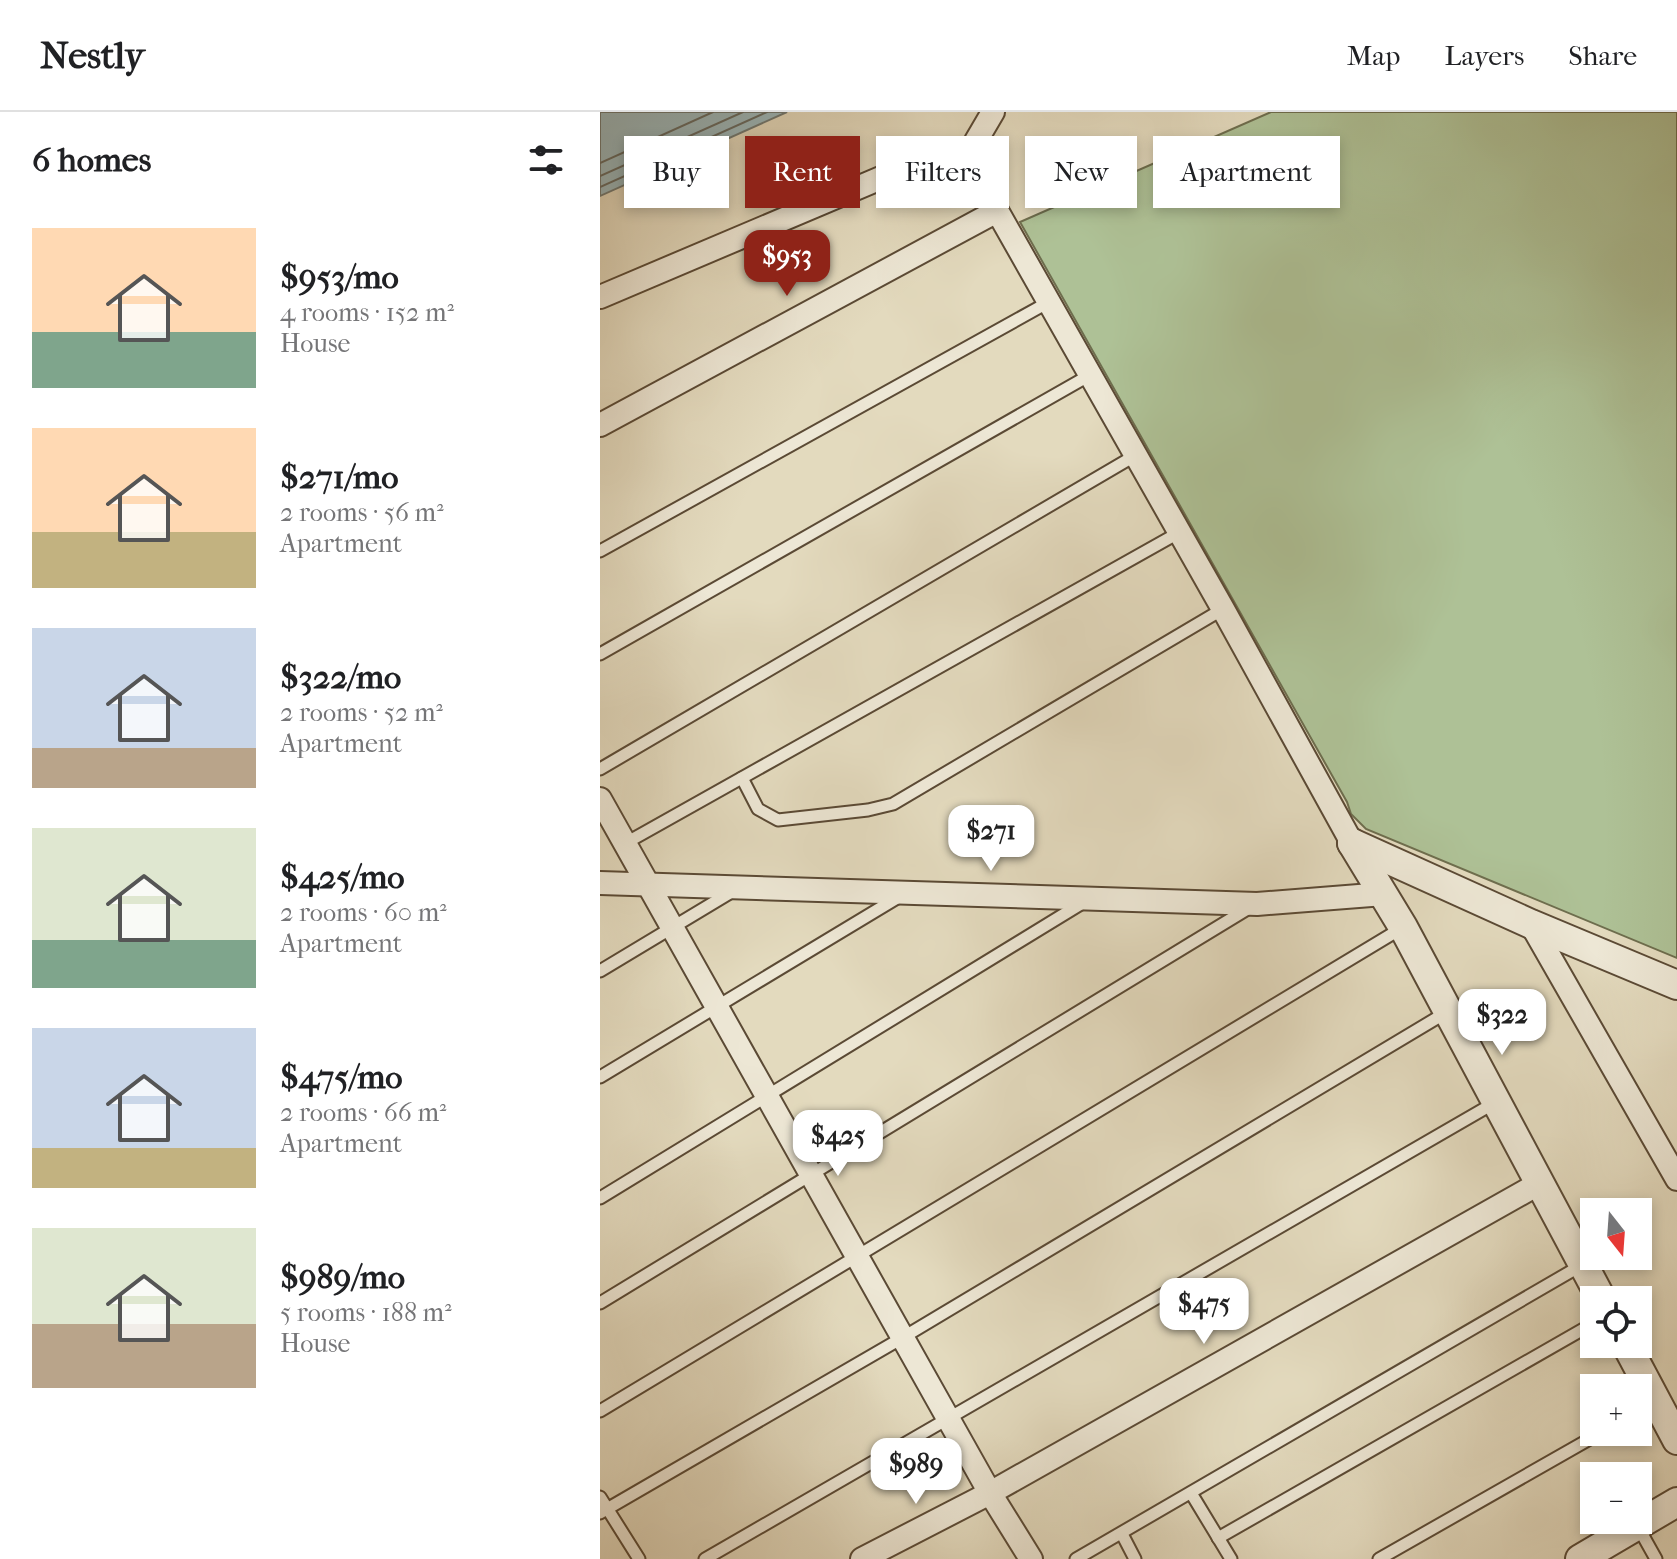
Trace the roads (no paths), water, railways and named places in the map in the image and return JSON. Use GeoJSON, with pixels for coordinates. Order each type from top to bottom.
{"type":"FeatureCollection","features":[{"type":"Feature","properties":{"kind":"street"},"geometry":{"type":"LineString","coordinates":[[979,136],[993,112]]}},
{"type":"Feature","properties":{"kind":"street"},"geometry":{"type":"LineString","coordinates":[[600,297],[876,180]]}},
{"type":"Feature","properties":{"kind":"street"},"geometry":{"type":"LineString","coordinates":[[995,208],[1352,843],[1403,927],[1580,1258]]}},
{"type":"Feature","properties":{"kind":"street"},"geometry":{"type":"LineString","coordinates":[[600,425],[997,211]]}},
{"type":"Feature","properties":{"kind":"street"},"geometry":{"type":"LineString","coordinates":[[600,799],[948,1421],[1031,1559]]}},
{"type":"Feature","properties":{"kind":"street"},"geometry":{"type":"LineString","coordinates":[[1352,843],[1531,924],[1677,985]]}},
{"type":"Feature","properties":{"kind":"street"},"geometry":{"type":"LineString","coordinates":[[600,883],[1257,904],[1384,894]]}},
{"type":"Feature","properties":{"kind":"street"},"geometry":{"type":"LineString","coordinates":[[1531,924],[1666,1145],[1677,1179]]}},
{"type":"Feature","properties":{"kind":"street"},"geometry":{"type":"LineString","coordinates":[[862,1559],[990,1493],[1540,1183]]}},
{"type":"Feature","properties":{"kind":"street"},"geometry":{"type":"LineString","coordinates":[[1632,1358],[1652,1404],[1677,1440]]}},
{"type":"Feature","properties":{"kind":"street"},"geometry":{"type":"LineString","coordinates":[[1652,1516],[1677,1502]]}},
{"type":"Feature","properties":{"kind":"street"},"geometry":{"type":"LineString","coordinates":[[1580,1559],[1622,1534]]}},
{"type":"Feature","properties":{"kind":"lane"},"geometry":{"type":"LineString","coordinates":[[600,551],[1047,303]]}},
{"type":"Feature","properties":{"kind":"lane"},"geometry":{"type":"LineString","coordinates":[[600,654],[1090,375]]}},
{"type":"Feature","properties":{"kind":"lane"},"geometry":{"type":"LineString","coordinates":[[600,769],[1136,455]]}},
{"type":"Feature","properties":{"kind":"lane"},"geometry":{"type":"LineString","coordinates":[[624,844],[1180,532]]}},
{"type":"Feature","properties":{"kind":"lane"},"geometry":{"type":"LineString","coordinates":[[742,778],[758,809],[778,820],[868,810],[893,804],[1223,609]]}},
{"type":"Feature","properties":{"kind":"lane"},"geometry":{"type":"LineString","coordinates":[[600,971],[737,888]]}},
{"type":"Feature","properties":{"kind":"lane"},"geometry":{"type":"LineString","coordinates":[[600,1077],[906,893]]}},
{"type":"Feature","properties":{"kind":"lane"},"geometry":{"type":"LineString","coordinates":[[600,1198],[1089,899]]}},
{"type":"Feature","properties":{"kind":"lane"},"geometry":{"type":"LineString","coordinates":[[600,1303],[1257,904]]}},
{"type":"Feature","properties":{"kind":"lane"},"geometry":{"type":"LineString","coordinates":[[600,1411],[1403,927]]}},
{"type":"Feature","properties":{"kind":"lane"},"geometry":{"type":"LineString","coordinates":[[604,1510],[902,1338],[1448,1012]]}},
{"type":"Feature","properties":{"kind":"lane"},"geometry":{"type":"LineString","coordinates":[[705,1559],[1496,1102]]}},
{"type":"Feature","properties":{"kind":"lane"},"geometry":{"type":"LineString","coordinates":[[1076,1559],[1580,1266]]}},
{"type":"Feature","properties":{"kind":"lane"},"geometry":{"type":"LineString","coordinates":[[1218,1538],[1580,1331]]}},
{"type":"Feature","properties":{"kind":"lane"},"geometry":{"type":"LineString","coordinates":[[1379,1559],[1580,1445]]}},
{"type":"Feature","properties":{"kind":"lane"},"geometry":{"type":"LineString","coordinates":[[1191,1493],[1231,1559]]}},
{"type":"Feature","properties":{"kind":"lane"},"geometry":{"type":"LineString","coordinates":[[600,1497],[604,1510],[639,1559]]}},
{"type":"Feature","properties":{"kind":"lane"},"geometry":{"type":"LineString","coordinates":[[1122,1534],[1135,1559]]}},
{"type":"Feature","properties":{"kind":"lane"},"geometry":{"type":"LineString","coordinates":[[1642,1534],[1656,1559]]}},
{"type":"Feature","properties":{"kind":"water"},"geometry":{"type":"Polygon","coordinates":[[[600,112],[787,112],[729,138],[624,136],[624,185],[600,196],[600,112]]]}}]}
